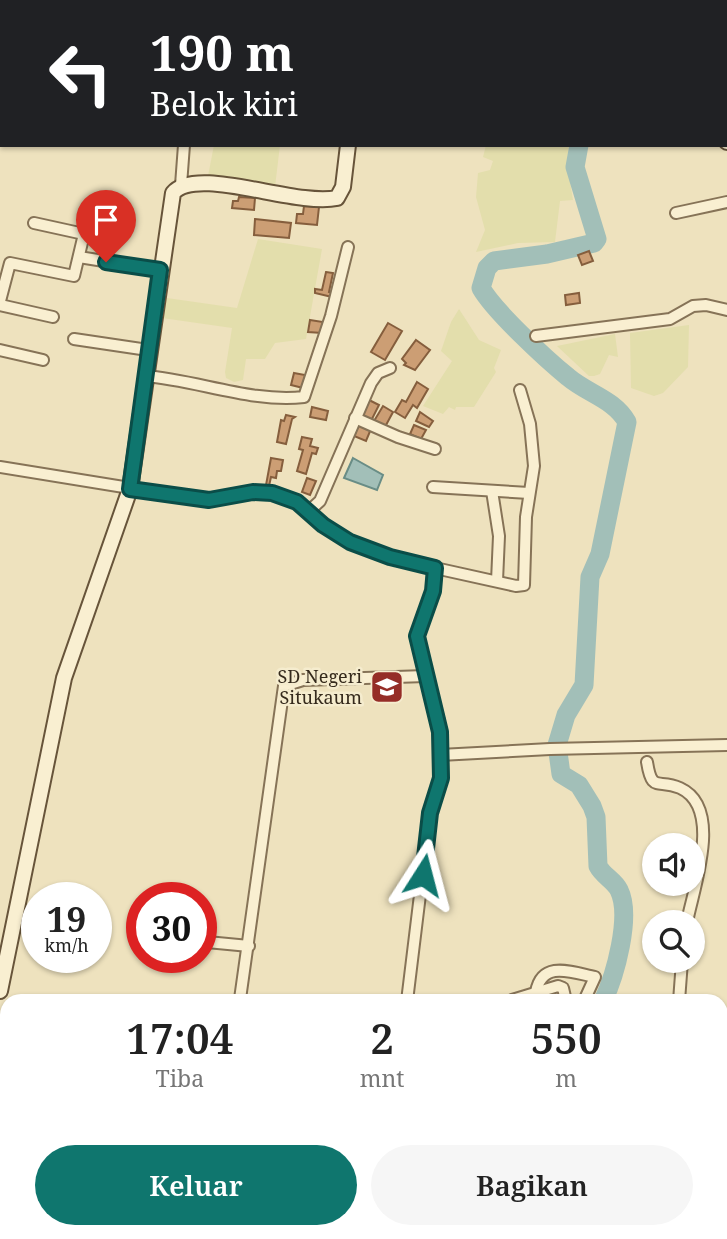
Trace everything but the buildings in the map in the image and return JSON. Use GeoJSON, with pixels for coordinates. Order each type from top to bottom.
{"type":"FeatureCollection","features":[{"type":"Feature","properties":{"kind":"street"},"geometry":{"type":"LineString","coordinates":[[0,991],[64,678],[130,489],[170,199],[181,185],[184,147]]}},
{"type":"Feature","properties":{"kind":"street"},"geometry":{"type":"LineString","coordinates":[[181,185],[191,182],[227,185],[296,199],[337,198],[343,187],[348,147]]}},
{"type":"Feature","properties":{"kind":"street"},"geometry":{"type":"LineString","coordinates":[[676,213],[727,202]]}},
{"type":"Feature","properties":{"kind":"street"},"geometry":{"type":"LineString","coordinates":[[34,223],[84,234],[74,276],[10,263],[0,303],[53,317]]}},
{"type":"Feature","properties":{"kind":"street"},"geometry":{"type":"LineString","coordinates":[[145,376],[237,392],[304,397],[331,316],[348,247]]}},
{"type":"Feature","properties":{"kind":"street"},"geometry":{"type":"LineString","coordinates":[[79,257],[160,270]]}},
{"type":"Feature","properties":{"kind":"street"},"geometry":{"type":"LineString","coordinates":[[537,336],[670,319],[698,306],[727,310]]}},
{"type":"Feature","properties":{"kind":"street"},"geometry":{"type":"LineString","coordinates":[[74,339],[148,350]]}},
{"type":"Feature","properties":{"kind":"street"},"geometry":{"type":"LineString","coordinates":[[0,350],[43,360]]}},
{"type":"Feature","properties":{"kind":"street"},"geometry":{"type":"LineString","coordinates":[[309,511],[320,501],[371,383],[378,373],[390,368]]}},
{"type":"Feature","properties":{"kind":"street"},"geometry":{"type":"LineString","coordinates":[[0,467],[209,500],[262,492],[286,497],[350,542],[390,557],[524,585],[533,458],[530,424],[520,390]]}},
{"type":"Feature","properties":{"kind":"street"},"geometry":{"type":"LineString","coordinates":[[355,418],[398,437],[435,449]]}},
{"type":"Feature","properties":{"kind":"street"},"geometry":{"type":"LineString","coordinates":[[433,487],[529,493]]}},
{"type":"Feature","properties":{"kind":"street"},"geometry":{"type":"LineString","coordinates":[[492,491],[499,536],[497,581]]}},
{"type":"Feature","properties":{"kind":"street"},"geometry":{"type":"LineString","coordinates":[[408,994],[430,813],[441,778],[439,721],[417,636],[433,591],[435,568]]}},
{"type":"Feature","properties":{"kind":"street"},"geometry":{"type":"LineString","coordinates":[[241,994],[284,686],[303,680],[426,676]]}},
{"type":"Feature","properties":{"kind":"street"},"geometry":{"type":"LineString","coordinates":[[440,755],[550,749],[727,745]]}},
{"type":"Feature","properties":{"kind":"street"},"geometry":{"type":"LineString","coordinates":[[647,762],[650,779],[657,785],[683,789],[692,799],[702,827],[704,852],[690,910]]}},
{"type":"Feature","properties":{"kind":"street"},"geometry":{"type":"LineString","coordinates":[[217,943],[249,946]]}},
{"type":"Feature","properties":{"kind":"street"},"geometry":{"type":"LineString","coordinates":[[556,969],[563,994]]}},
{"type":"Feature","properties":{"kind":"street"},"geometry":{"type":"LineString","coordinates":[[536,992],[538,983],[547,972],[556,969],[595,976],[587,994]]}},
{"type":"Feature","properties":{"kind":"street"},"geometry":{"type":"LineString","coordinates":[[680,994],[681,973]]}},
{"type":"Feature","properties":{"kind":"street"},"geometry":{"type":"LineString","coordinates":[[530,994],[560,986]]}},
{"type":"Feature","properties":{"kind":"shaded area"},"geometry":{"type":"Polygon","coordinates":[[[214,147],[280,147],[275,187],[208,176],[214,147]]]}},
{"type":"Feature","properties":{"kind":"shaded area"},"geometry":{"type":"Polygon","coordinates":[[[486,147],[569,147],[567,163],[573,200],[560,201],[555,242],[518,243],[476,252],[485,230],[476,197],[478,173],[490,170],[493,161],[483,157],[486,147]]]}},
{"type":"Feature","properties":{"kind":"shaded area"},"geometry":{"type":"Polygon","coordinates":[[[258,239],[322,249],[306,339],[275,343],[265,359],[246,359],[243,380],[234,382],[226,378],[225,372],[232,328],[162,318],[167,298],[237,308],[258,239]]]}},
{"type":"Feature","properties":{"kind":"shaded area"},"geometry":{"type":"Polygon","coordinates":[[[459,309],[479,340],[501,350],[494,368],[496,372],[474,407],[456,407],[455,410],[449,407],[443,414],[423,406],[452,361],[441,351],[451,322],[459,309]]]}},
{"type":"Feature","properties":{"kind":"shaded area"},"geometry":{"type":"Polygon","coordinates":[[[689,325],[688,367],[663,393],[654,396],[631,388],[630,333],[689,325]]]}},
{"type":"Feature","properties":{"kind":"shaded area"},"geometry":{"type":"Polygon","coordinates":[[[615,334],[618,357],[609,355],[600,374],[594,376],[589,376],[557,346],[615,334]]]}},
{"type":"Feature","properties":{"kind":"water"},"geometry":{"type":"Polygon","coordinates":[[[353,458],[383,475],[377,490],[344,478],[353,458]]]}},
{"type":"Feature","properties":{"kind":"waterway"},"geometry":{"type":"LineString","coordinates":[[579,147],[575,167],[597,239],[594,243],[547,254],[494,261],[487,268],[481,288],[509,322],[547,359],[576,383],[608,402],[627,422],[600,554],[590,577],[584,685],[566,715],[557,745],[561,774],[579,785],[596,817],[598,866],[617,887],[623,901],[623,930],[606,994]]}},
{"type":"Feature","properties":{"kind":"place","name":"SD Negeri Situkaum"},"geometry":{"type":"Point","coordinates":[387,687]}},
{"type":"Feature","properties":{"kind":"route"},"geometry":{"type":"LineString","coordinates":[[106,262],[160,270],[130,489],[209,500],[221,500],[253,492],[272,493],[304,506],[339,537],[362,548],[435,568],[433,591],[417,636],[426,676],[432,687],[440,732],[441,778],[430,813],[428,850],[423,875]]}}]}
